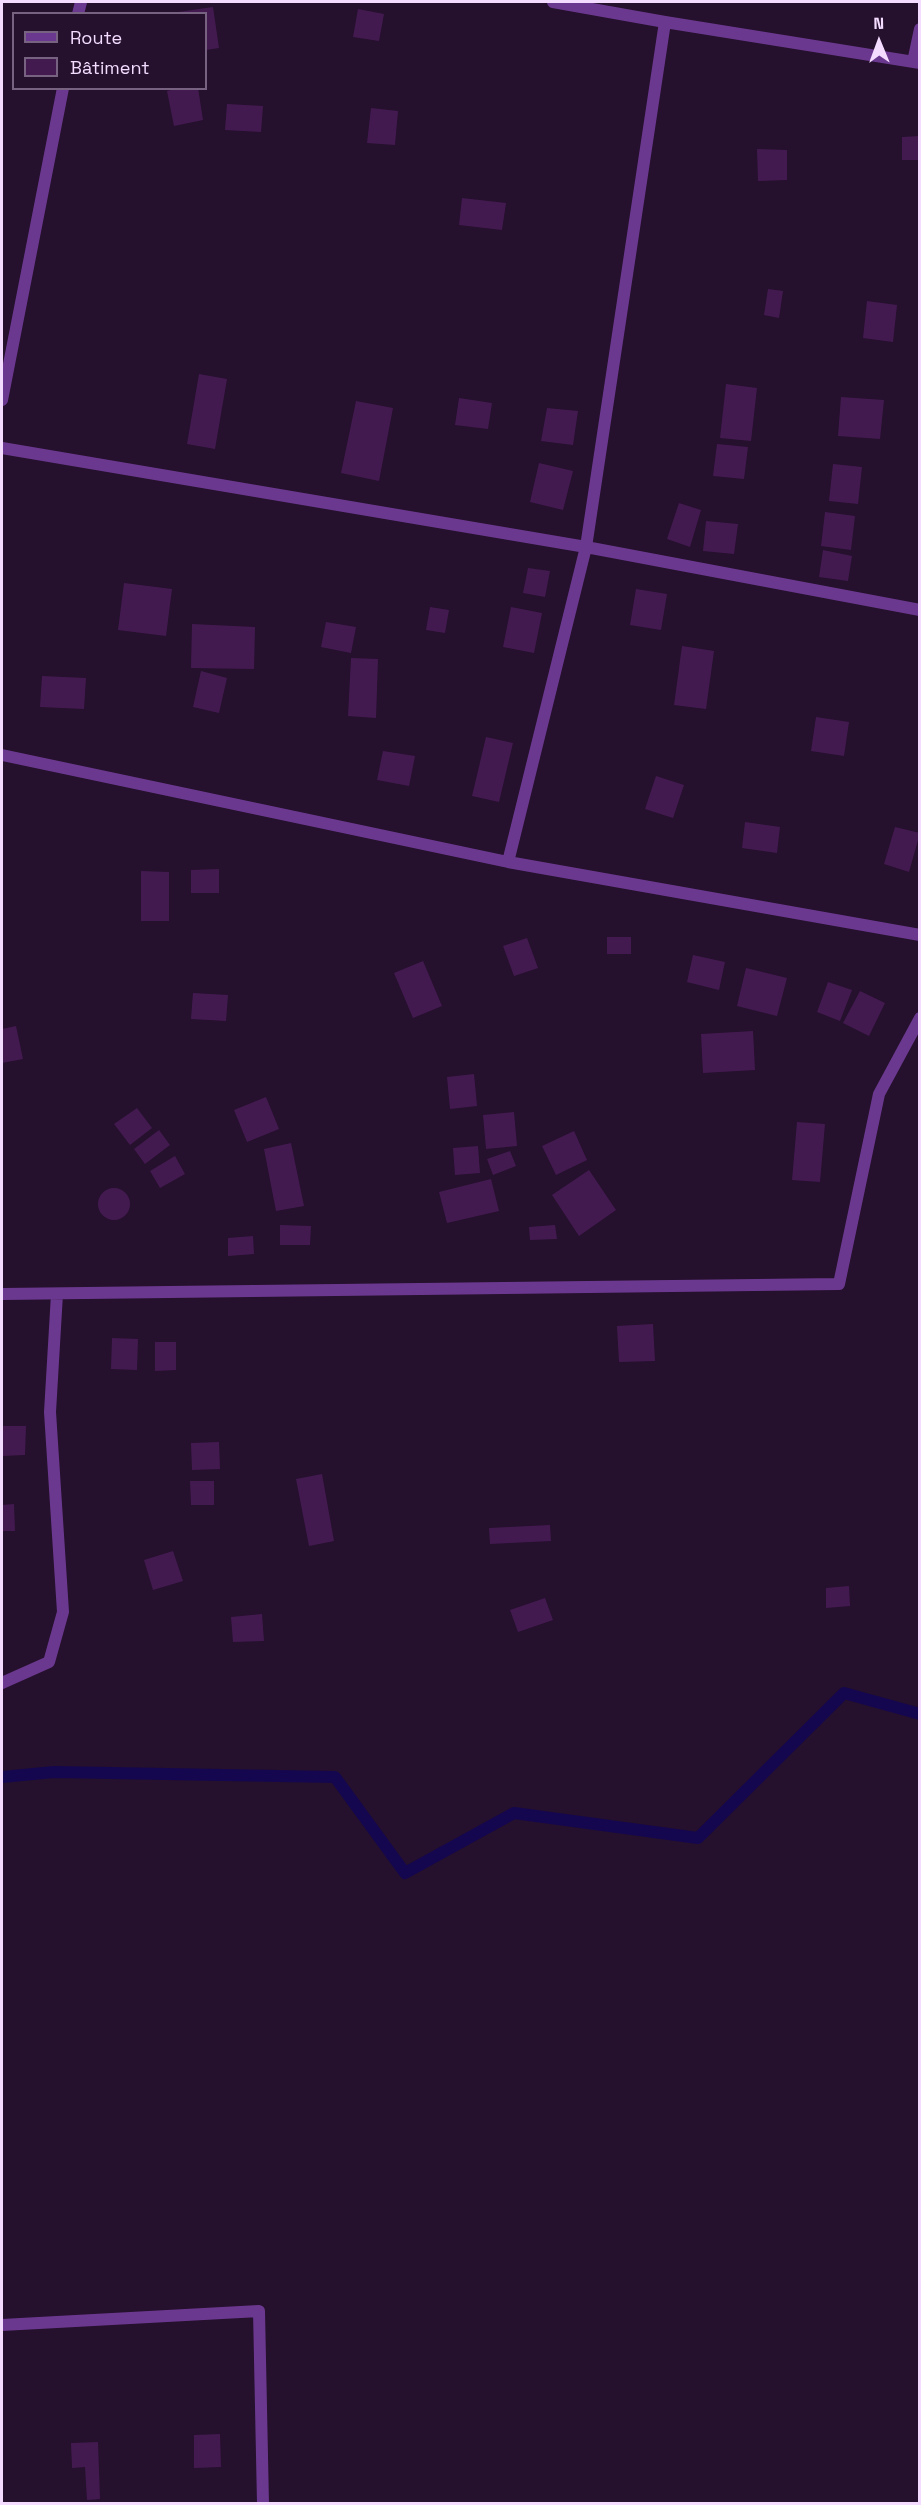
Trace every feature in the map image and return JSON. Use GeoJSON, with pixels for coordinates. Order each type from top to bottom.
{"type":"FeatureCollection","features":[{"type":"Feature","properties":{"kind":"street"},"geometry":{"type":"LineString","coordinates":[[553,2],[916,62],[920,29]]}},
{"type":"Feature","properties":{"kind":"street"},"geometry":{"type":"LineString","coordinates":[[508,862],[586,547],[665,22]]}},
{"type":"Feature","properties":{"kind":"street"},"geometry":{"type":"LineString","coordinates":[[2,400],[63,90]]}},
{"type":"Feature","properties":{"kind":"street"},"geometry":{"type":"LineString","coordinates":[[2,448],[586,547],[920,610]]}},
{"type":"Feature","properties":{"kind":"street"},"geometry":{"type":"LineString","coordinates":[[2,755],[508,862],[920,935]]}},
{"type":"Feature","properties":{"kind":"street"},"geometry":{"type":"LineString","coordinates":[[2,1294],[839,1284],[879,1094],[920,1018]]}},
{"type":"Feature","properties":{"kind":"street"},"geometry":{"type":"LineString","coordinates":[[2,1683],[49,1662],[63,1612],[50,1412],[57,1294]]}},
{"type":"Feature","properties":{"kind":"street"},"geometry":{"type":"LineString","coordinates":[[2,2325],[259,2311],[263,2504]]}},
{"type":"Feature","properties":{"kind":"building"},"geometry":{"type":"Polygon","coordinates":[[[213,7],[219,48],[207,50],[207,12],[178,12],[213,7]]]}},
{"type":"Feature","properties":{"kind":"building"},"geometry":{"type":"Polygon","coordinates":[[[358,9],[384,14],[379,41],[353,37],[358,9]]]}},
{"type":"Feature","properties":{"kind":"building"},"geometry":{"type":"Polygon","coordinates":[[[198,90],[203,120],[174,126],[167,91],[198,90]]]}},
{"type":"Feature","properties":{"kind":"building"},"geometry":{"type":"Polygon","coordinates":[[[227,104],[263,106],[261,132],[225,130],[227,104]]]}},
{"type":"Feature","properties":{"kind":"building"},"geometry":{"type":"Polygon","coordinates":[[[371,108],[398,111],[395,145],[367,143],[371,108]]]}},
{"type":"Feature","properties":{"kind":"building"},"geometry":{"type":"Polygon","coordinates":[[[920,136],[920,160],[902,160],[902,137],[920,136]]]}},
{"type":"Feature","properties":{"kind":"building"},"geometry":{"type":"Polygon","coordinates":[[[757,149],[787,150],[787,180],[758,181],[757,149]]]}},
{"type":"Feature","properties":{"kind":"building"},"geometry":{"type":"Polygon","coordinates":[[[462,198],[506,203],[502,230],[459,225],[462,198]]]}},
{"type":"Feature","properties":{"kind":"building"},"geometry":{"type":"Polygon","coordinates":[[[768,289],[783,291],[779,318],[764,315],[768,289]]]}},
{"type":"Feature","properties":{"kind":"building"},"geometry":{"type":"Polygon","coordinates":[[[867,301],[897,305],[893,342],[863,338],[867,301]]]}},
{"type":"Feature","properties":{"kind":"building"},"geometry":{"type":"Polygon","coordinates":[[[199,374],[227,379],[215,449],[187,444],[199,374]]]}},
{"type":"Feature","properties":{"kind":"building"},"geometry":{"type":"Polygon","coordinates":[[[726,384],[757,388],[751,441],[720,438],[726,384]]]}},
{"type":"Feature","properties":{"kind":"building"},"geometry":{"type":"Polygon","coordinates":[[[841,397],[884,400],[880,439],[838,436],[841,397]]]}},
{"type":"Feature","properties":{"kind":"building"},"geometry":{"type":"Polygon","coordinates":[[[459,398],[492,403],[488,429],[455,425],[459,398]]]}},
{"type":"Feature","properties":{"kind":"building"},"geometry":{"type":"Polygon","coordinates":[[[356,401],[393,408],[379,481],[341,473],[356,401]]]}},
{"type":"Feature","properties":{"kind":"building"},"geometry":{"type":"Polygon","coordinates":[[[547,408],[578,411],[573,445],[541,441],[547,408]]]}},
{"type":"Feature","properties":{"kind":"building"},"geometry":{"type":"Polygon","coordinates":[[[717,444],[748,447],[744,479],[713,476],[717,444]]]}},
{"type":"Feature","properties":{"kind":"building"},"geometry":{"type":"Polygon","coordinates":[[[539,463],[573,471],[563,510],[530,502],[539,463]]]}},
{"type":"Feature","properties":{"kind":"building"},"geometry":{"type":"Polygon","coordinates":[[[833,464],[862,467],[858,504],[829,501],[833,464]]]}},
{"type":"Feature","properties":{"kind":"building"},"geometry":{"type":"Polygon","coordinates":[[[679,503],[701,510],[690,547],[667,539],[679,503]]]}},
{"type":"Feature","properties":{"kind":"building"},"geometry":{"type":"Polygon","coordinates":[[[825,512],[855,516],[851,550],[821,546],[825,512]]]}},
{"type":"Feature","properties":{"kind":"building"},"geometry":{"type":"Polygon","coordinates":[[[706,521],[738,524],[734,554],[703,551],[706,521]]]}},
{"type":"Feature","properties":{"kind":"building"},"geometry":{"type":"Polygon","coordinates":[[[823,550],[852,556],[848,581],[819,577],[823,550]]]}},
{"type":"Feature","properties":{"kind":"building"},"geometry":{"type":"Polygon","coordinates":[[[528,568],[550,571],[545,597],[523,593],[528,568]]]}},
{"type":"Feature","properties":{"kind":"building"},"geometry":{"type":"Polygon","coordinates":[[[124,583],[172,589],[166,636],[118,630],[124,583]]]}},
{"type":"Feature","properties":{"kind":"building"},"geometry":{"type":"Polygon","coordinates":[[[636,589],[667,594],[661,630],[630,625],[636,589]]]}},
{"type":"Feature","properties":{"kind":"building"},"geometry":{"type":"Polygon","coordinates":[[[430,607],[449,610],[445,633],[426,630],[430,607]]]}},
{"type":"Feature","properties":{"kind":"building"},"geometry":{"type":"Polygon","coordinates":[[[511,607],[542,613],[534,653],[503,647],[511,607]]]}},
{"type":"Feature","properties":{"kind":"building"},"geometry":{"type":"Polygon","coordinates":[[[326,622],[356,627],[351,653],[321,647],[326,622]]]}},
{"type":"Feature","properties":{"kind":"building"},"geometry":{"type":"Polygon","coordinates":[[[192,624],[255,627],[254,669],[191,668],[192,624]]]}},
{"type":"Feature","properties":{"kind":"building"},"geometry":{"type":"Polygon","coordinates":[[[682,646],[714,651],[706,709],[674,705],[682,646]]]}},
{"type":"Feature","properties":{"kind":"building"},"geometry":{"type":"Polygon","coordinates":[[[351,658],[378,659],[376,718],[348,716],[351,658]]]}},
{"type":"Feature","properties":{"kind":"building"},"geometry":{"type":"Polygon","coordinates":[[[201,671],[227,678],[219,713],[193,707],[201,671]]]}},
{"type":"Feature","properties":{"kind":"building"},"geometry":{"type":"Polygon","coordinates":[[[42,676],[86,678],[84,709],[40,707],[42,676]]]}},
{"type":"Feature","properties":{"kind":"building"},"geometry":{"type":"Polygon","coordinates":[[[816,717],[849,722],[844,756],[811,751],[816,717]]]}},
{"type":"Feature","properties":{"kind":"building"},"geometry":{"type":"Polygon","coordinates":[[[486,737],[513,743],[499,802],[472,796],[486,737]]]}},
{"type":"Feature","properties":{"kind":"building"},"geometry":{"type":"Polygon","coordinates":[[[383,751],[415,756],[409,786],[377,780],[383,751]]]}},
{"type":"Feature","properties":{"kind":"building"},"geometry":{"type":"Polygon","coordinates":[[[656,776],[684,785],[673,818],[645,809],[656,776]]]}},
{"type":"Feature","properties":{"kind":"building"},"geometry":{"type":"Polygon","coordinates":[[[745,822],[780,827],[777,853],[742,848],[745,822]]]}},
{"type":"Feature","properties":{"kind":"building"},"geometry":{"type":"Polygon","coordinates":[[[895,827],[920,833],[909,872],[884,864],[895,827]]]}},
{"type":"Feature","properties":{"kind":"building"},"geometry":{"type":"Polygon","coordinates":[[[219,869],[219,893],[191,893],[191,870],[219,869]]]}},
{"type":"Feature","properties":{"kind":"building"},"geometry":{"type":"Polygon","coordinates":[[[141,871],[169,872],[169,921],[141,921],[141,871]]]}},
{"type":"Feature","properties":{"kind":"building"},"geometry":{"type":"Polygon","coordinates":[[[607,937],[631,937],[631,954],[607,954],[607,937]]]}},
{"type":"Feature","properties":{"kind":"building"},"geometry":{"type":"Polygon","coordinates":[[[527,938],[538,968],[514,976],[503,946],[527,938]]]}},
{"type":"Feature","properties":{"kind":"building"},"geometry":{"type":"Polygon","coordinates":[[[693,955],[725,962],[719,990],[687,982],[693,955]]]}},
{"type":"Feature","properties":{"kind":"building"},"geometry":{"type":"Polygon","coordinates":[[[423,961],[442,1006],[413,1018],[394,973],[423,961]]]}},
{"type":"Feature","properties":{"kind":"building"},"geometry":{"type":"Polygon","coordinates":[[[746,968],[787,978],[777,1016],[737,1006],[746,968]]]}},
{"type":"Feature","properties":{"kind":"building"},"geometry":{"type":"Polygon","coordinates":[[[828,982],[852,990],[840,1021],[817,1012],[828,982]]]}},
{"type":"Feature","properties":{"kind":"building"},"geometry":{"type":"Polygon","coordinates":[[[860,991],[885,1003],[869,1036],[843,1023],[860,991]]]}},
{"type":"Feature","properties":{"kind":"building"},"geometry":{"type":"Polygon","coordinates":[[[193,993],[228,995],[226,1021],[191,1019],[193,993]]]}},
{"type":"Feature","properties":{"kind":"building"},"geometry":{"type":"Polygon","coordinates":[[[16,1026],[23,1059],[2,1063],[2,1029],[16,1026]]]}},
{"type":"Feature","properties":{"kind":"building"},"geometry":{"type":"Polygon","coordinates":[[[753,1031],[755,1070],[703,1073],[701,1034],[753,1031]]]}},
{"type":"Feature","properties":{"kind":"building"},"geometry":{"type":"Polygon","coordinates":[[[474,1074],[477,1106],[450,1109],[447,1077],[474,1074]]]}},
{"type":"Feature","properties":{"kind":"building"},"geometry":{"type":"Polygon","coordinates":[[[266,1097],[279,1129],[247,1142],[234,1110],[266,1097]]]}},
{"type":"Feature","properties":{"kind":"building"},"geometry":{"type":"Polygon","coordinates":[[[137,1108],[152,1128],[130,1145],[114,1124],[137,1108]]]}},
{"type":"Feature","properties":{"kind":"building"},"geometry":{"type":"Polygon","coordinates":[[[514,1112],[517,1146],[486,1149],[483,1115],[514,1112]]]}},
{"type":"Feature","properties":{"kind":"building"},"geometry":{"type":"Polygon","coordinates":[[[797,1122],[825,1124],[820,1182],[792,1180],[797,1122]]]}},
{"type":"Feature","properties":{"kind":"building"},"geometry":{"type":"Polygon","coordinates":[[[159,1130],[170,1145],[145,1164],[134,1149],[159,1130]]]}},
{"type":"Feature","properties":{"kind":"building"},"geometry":{"type":"Polygon","coordinates":[[[574,1131],[587,1160],[556,1175],[542,1146],[574,1131]]]}},
{"type":"Feature","properties":{"kind":"building"},"geometry":{"type":"Polygon","coordinates":[[[291,1143],[304,1206],[276,1211],[264,1149],[291,1143]]]}},
{"type":"Feature","properties":{"kind":"building"},"geometry":{"type":"Polygon","coordinates":[[[478,1146],[480,1173],[455,1175],[453,1148],[478,1146]]]}},
{"type":"Feature","properties":{"kind":"building"},"geometry":{"type":"Polygon","coordinates":[[[510,1151],[516,1166],[493,1175],[487,1159],[510,1151]]]}},
{"type":"Feature","properties":{"kind":"building"},"geometry":{"type":"Polygon","coordinates":[[[175,1156],[185,1174],[160,1188],[150,1171],[175,1156]]]}},
{"type":"Feature","properties":{"kind":"building"},"geometry":{"type":"Polygon","coordinates":[[[589,1170],[616,1210],[579,1236],[552,1195],[589,1170]]]}},
{"type":"Feature","properties":{"kind":"building"},"geometry":{"type":"Polygon","coordinates":[[[491,1179],[499,1211],[447,1223],[439,1192],[491,1179]]]}},
{"type":"Feature","properties":{"kind":"building"},"geometry":{"type":"Polygon","coordinates":[[[114,1188],[126,1192],[130,1204],[126,1216],[114,1220],[102,1216],[98,1204],[102,1192],[114,1188]]]}},
{"type":"Feature","properties":{"kind":"building"},"geometry":{"type":"Polygon","coordinates":[[[280,1225],[311,1226],[310,1245],[280,1245],[280,1225]]]}},
{"type":"Feature","properties":{"kind":"building"},"geometry":{"type":"Polygon","coordinates":[[[555,1225],[557,1239],[530,1240],[529,1227],[555,1225]]]}},
{"type":"Feature","properties":{"kind":"building"},"geometry":{"type":"Polygon","coordinates":[[[253,1236],[254,1254],[228,1256],[228,1238],[253,1236]]]}},
{"type":"Feature","properties":{"kind":"building"},"geometry":{"type":"Polygon","coordinates":[[[653,1324],[655,1361],[619,1362],[617,1326],[653,1324]]]}},
{"type":"Feature","properties":{"kind":"building"},"geometry":{"type":"Polygon","coordinates":[[[112,1338],[138,1339],[137,1370],[111,1369],[112,1338]]]}},
{"type":"Feature","properties":{"kind":"building"},"geometry":{"type":"Polygon","coordinates":[[[155,1342],[176,1342],[176,1370],[155,1371],[155,1342]]]}},
{"type":"Feature","properties":{"kind":"building"},"geometry":{"type":"Polygon","coordinates":[[[2,1426],[26,1426],[25,1455],[2,1456],[2,1426]]]}},
{"type":"Feature","properties":{"kind":"building"},"geometry":{"type":"Polygon","coordinates":[[[219,1442],[220,1469],[192,1470],[191,1443],[219,1442]]]}},
{"type":"Feature","properties":{"kind":"building"},"geometry":{"type":"Polygon","coordinates":[[[322,1474],[334,1541],[309,1546],[296,1479],[322,1474]]]}},
{"type":"Feature","properties":{"kind":"building"},"geometry":{"type":"Polygon","coordinates":[[[190,1481],[214,1481],[214,1505],[191,1505],[190,1481]]]}},
{"type":"Feature","properties":{"kind":"building"},"geometry":{"type":"Polygon","coordinates":[[[14,1504],[15,1531],[2,1531],[2,1505],[14,1504]]]}},
{"type":"Feature","properties":{"kind":"building"},"geometry":{"type":"Polygon","coordinates":[[[550,1525],[551,1541],[490,1544],[489,1528],[550,1525]]]}},
{"type":"Feature","properties":{"kind":"building"},"geometry":{"type":"Polygon","coordinates":[[[173,1551],[183,1581],[153,1590],[144,1560],[173,1551]]]}},
{"type":"Feature","properties":{"kind":"building"},"geometry":{"type":"Polygon","coordinates":[[[849,1586],[850,1606],[826,1608],[826,1588],[849,1586]]]}},
{"type":"Feature","properties":{"kind":"building"},"geometry":{"type":"Polygon","coordinates":[[[545,1598],[553,1620],[518,1632],[510,1610],[545,1598]]]}},
{"type":"Feature","properties":{"kind":"building"},"geometry":{"type":"Polygon","coordinates":[[[262,1614],[264,1641],[233,1642],[231,1617],[262,1614]]]}},
{"type":"Feature","properties":{"kind":"building"},"geometry":{"type":"Polygon","coordinates":[[[220,2434],[221,2467],[194,2468],[194,2435],[220,2434]]]}},
{"type":"Feature","properties":{"kind":"building"},"geometry":{"type":"Polygon","coordinates":[[[98,2442],[100,2499],[87,2500],[85,2467],[72,2468],[71,2443],[98,2442]]]}},
{"type":"Feature","properties":{"kind":"waterway"},"geometry":{"type":"LineString","coordinates":[[2,1777],[54,1772],[335,1777],[405,1873],[514,1813],[698,1838],[844,1693],[920,1714]]}}]}
